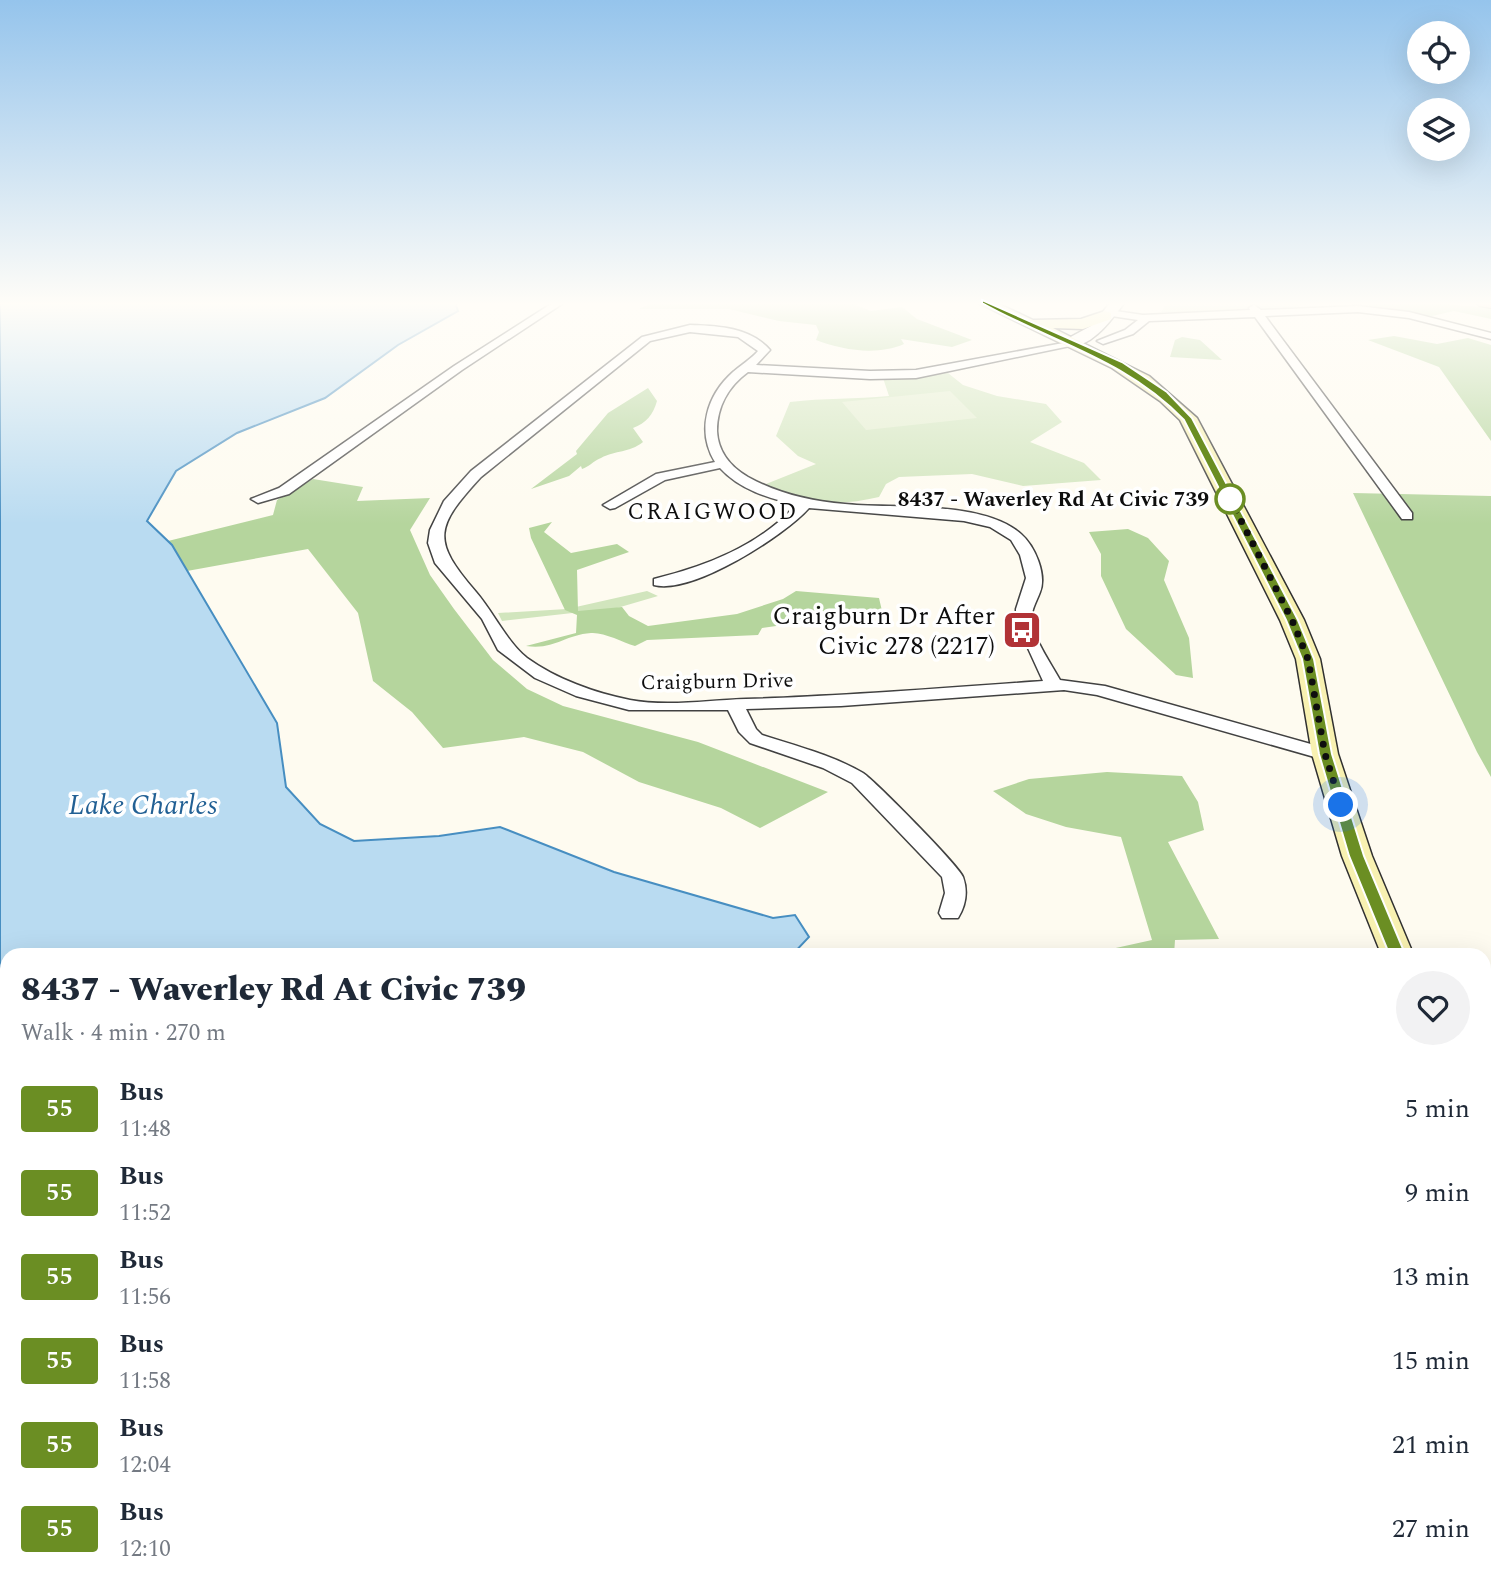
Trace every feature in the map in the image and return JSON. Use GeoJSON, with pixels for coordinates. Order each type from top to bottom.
{"type":"FeatureCollection","features":[{"type":"Feature","properties":{"kind":"main road"},"geometry":{"type":"LineString","coordinates":[[1138,376],[1177,406],[1192,425],[1292,620],[1308,659],[1325,754],[1357,856],[1395,948]]}},
{"type":"Feature","properties":{"kind":"street"},"geometry":{"type":"LineString","coordinates":[[258,499],[284,491],[447,376]]}},
{"type":"Feature","properties":{"kind":"street","name":"Craigburn Drive"},"geometry":{"type":"LineString","coordinates":[[600,376],[469,481],[448,508],[437,530],[435,543],[443,563],[489,617],[504,646],[541,674],[582,692],[629,705],[841,701],[1053,684],[1099,690],[1325,754]]}},
{"type":"Feature","properties":{"kind":"street","name":"Craigburn Drive"},"geometry":{"type":"LineString","coordinates":[[722,464],[714,452],[710,430],[713,412],[719,394],[737,376]]}},
{"type":"Feature","properties":{"kind":"street"},"geometry":{"type":"LineString","coordinates":[[1305,376],[1406,516]]}},
{"type":"Feature","properties":{"kind":"street"},"geometry":{"type":"LineString","coordinates":[[610,505],[661,477],[722,464],[739,479],[765,493],[805,504],[967,518],[997,526],[1013,534],[1021,544],[1033,575],[1033,587],[1024,611],[1025,624],[1053,684]]}},
{"type":"Feature","properties":{"kind":"street"},"geometry":{"type":"LineString","coordinates":[[659,582],[674,580],[752,547],[783,527],[805,504]]}},
{"type":"Feature","properties":{"kind":"street"},"geometry":{"type":"LineString","coordinates":[[734,704],[748,732],[756,739],[830,764],[867,785],[952,875],[956,893],[950,913]]}},
{"type":"Feature","properties":{"kind":"green space"},"geometry":{"type":"Polygon","coordinates":[[[952,376],[963,385],[997,396],[1046,404],[1062,422],[1030,442],[1084,463],[1101,480],[1023,486],[972,474],[899,477],[886,484],[879,497],[836,503],[792,497],[766,484],[816,464],[798,456],[776,436],[790,402],[889,396],[883,378],[952,376]]]}},
{"type":"Feature","properties":{"kind":"green space"},"geometry":{"type":"Polygon","coordinates":[[[1445,376],[1491,376],[1491,441],[1445,376]]]}},
{"type":"Feature","properties":{"kind":"green space"},"geometry":{"type":"Polygon","coordinates":[[[648,388],[657,401],[648,418],[633,428],[643,442],[633,448],[607,455],[582,469],[581,466],[569,476],[531,489],[577,454],[576,451],[608,413],[648,388]]]}},
{"type":"Feature","properties":{"kind":"green space"},"geometry":{"type":"Polygon","coordinates":[[[950,391],[977,418],[866,430],[842,402],[950,391]]]}},
{"type":"Feature","properties":{"kind":"green space"},"geometry":{"type":"Polygon","coordinates":[[[313,479],[363,487],[357,501],[430,498],[410,530],[430,575],[493,660],[527,689],[563,706],[698,742],[828,792],[760,828],[721,808],[639,782],[583,752],[524,737],[443,748],[412,712],[373,681],[358,613],[308,549],[187,571],[168,541],[273,515],[277,500],[313,479]]]}},
{"type":"Feature","properties":{"kind":"green space"},"geometry":{"type":"Polygon","coordinates":[[[1353,493],[1491,496],[1491,777],[1477,752],[1353,493]]]}},
{"type":"Feature","properties":{"kind":"green space"},"geometry":{"type":"Polygon","coordinates":[[[552,522],[544,532],[571,553],[617,544],[629,552],[577,570],[578,611],[622,607],[629,616],[648,626],[737,614],[783,599],[796,591],[879,598],[882,611],[762,628],[758,635],[647,640],[635,646],[591,633],[545,646],[526,646],[576,633],[577,615],[565,610],[531,538],[529,528],[552,522]]]}},
{"type":"Feature","properties":{"kind":"green space"},"geometry":{"type":"Polygon","coordinates":[[[1128,529],[1148,538],[1169,561],[1164,580],[1189,638],[1193,678],[1176,675],[1126,629],[1101,576],[1101,554],[1089,532],[1128,529]]]}},
{"type":"Feature","properties":{"kind":"green space"},"geometry":{"type":"Polygon","coordinates":[[[647,591],[658,596],[617,608],[502,621],[498,613],[567,609],[647,591]]]}},
{"type":"Feature","properties":{"kind":"green space"},"geometry":{"type":"Polygon","coordinates":[[[1107,772],[1182,776],[1198,802],[1204,830],[1168,842],[1219,939],[1175,940],[1174,948],[1116,948],[1152,940],[1121,837],[1066,827],[1026,814],[993,791],[1029,779],[1107,772]]]}},
{"type":"Feature","properties":{"kind":"water","name":"Lake Charles"},"geometry":{"type":"Polygon","coordinates":[[[0,376],[355,376],[325,398],[237,433],[176,471],[147,521],[172,545],[277,723],[286,787],[320,824],[354,841],[439,836],[500,827],[614,872],[773,918],[795,915],[809,937],[799,948],[0,948],[0,376]]]}},
{"type":"Feature","properties":{"kind":"bus line","name":"55"},"geometry":{"type":"LineString","coordinates":[[1138,376],[1164,394],[1188,418],[1292,620],[1308,659],[1325,754],[1357,856],[1394,948]]}},
{"type":"Feature","properties":{"kind":"place","name":"8437 - Waverley Rd At Civic 739"},"geometry":{"type":"Point","coordinates":[1230,499]}},
{"type":"Feature","properties":{"kind":"place","name":"Craigburn Dr After Civic 278 (2217)"},"geometry":{"type":"Point","coordinates":[1022,630]}},
{"type":"Feature","properties":{"kind":"district","name":"CRAIGWOOD"},"geometry":{"type":"Point","coordinates":[713,511]}},
{"type":"Feature","properties":{"kind":"route"},"geometry":{"type":"LineString","coordinates":[[1230,499],[1292,620],[1308,659],[1325,754],[1341,805]]}}]}
